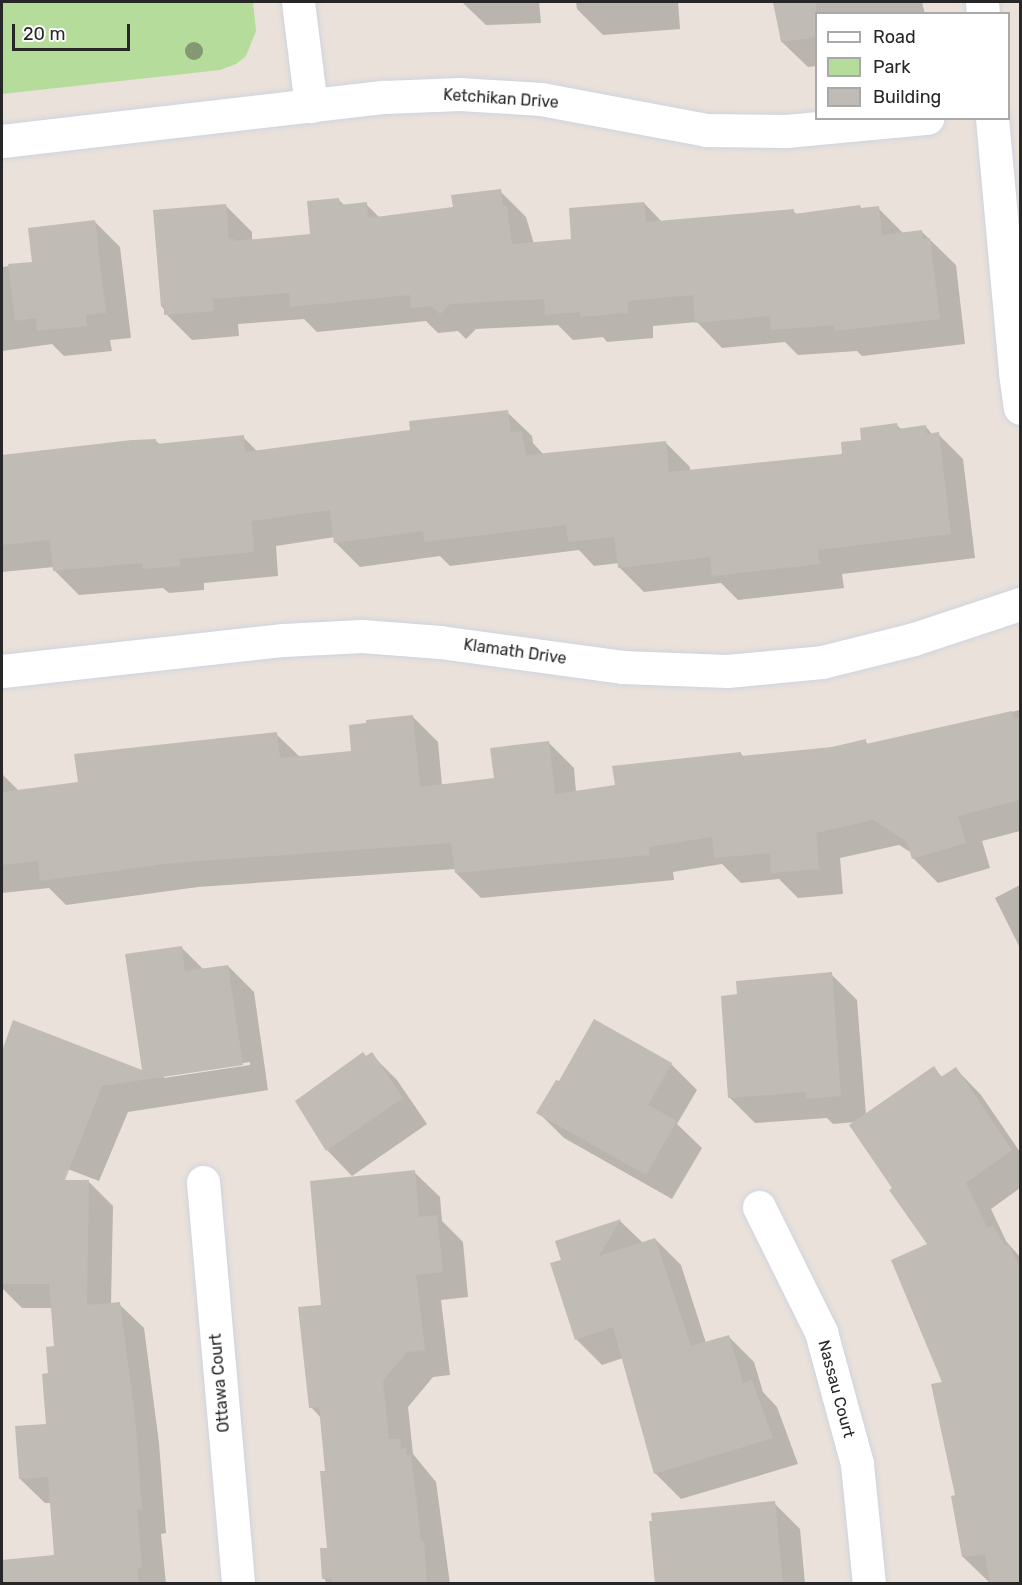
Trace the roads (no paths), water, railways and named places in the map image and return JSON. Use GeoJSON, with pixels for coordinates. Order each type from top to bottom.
{"type":"FeatureCollection","features":[{"type":"Feature","properties":{"kind":"street"},"geometry":{"type":"LineString","coordinates":[[298,2],[311,106]]}},
{"type":"Feature","properties":{"kind":"street","name":"Ketchikan Drive"},"geometry":{"type":"LineString","coordinates":[[2,141],[384,98],[460,94],[541,99],[706,130],[786,130],[904,120]]}},
{"type":"Feature","properties":{"kind":"street"},"geometry":{"type":"LineString","coordinates":[[992,120],[1020,408]]}},
{"type":"Feature","properties":{"kind":"street","name":"Klamath Drive"},"geometry":{"type":"LineString","coordinates":[[2,671],[284,640],[362,636],[441,642],[622,667],[727,671],[822,662],[914,639],[1020,604]]}},
{"type":"Feature","properties":{"kind":"street","name":"Ottawa Court"},"geometry":{"type":"LineString","coordinates":[[203,1182],[238,1584]]}},
{"type":"Feature","properties":{"kind":"street","name":"Nassau Court"},"geometry":{"type":"LineString","coordinates":[[759,1207],[821,1332],[857,1464],[869,1584]]}}]}
